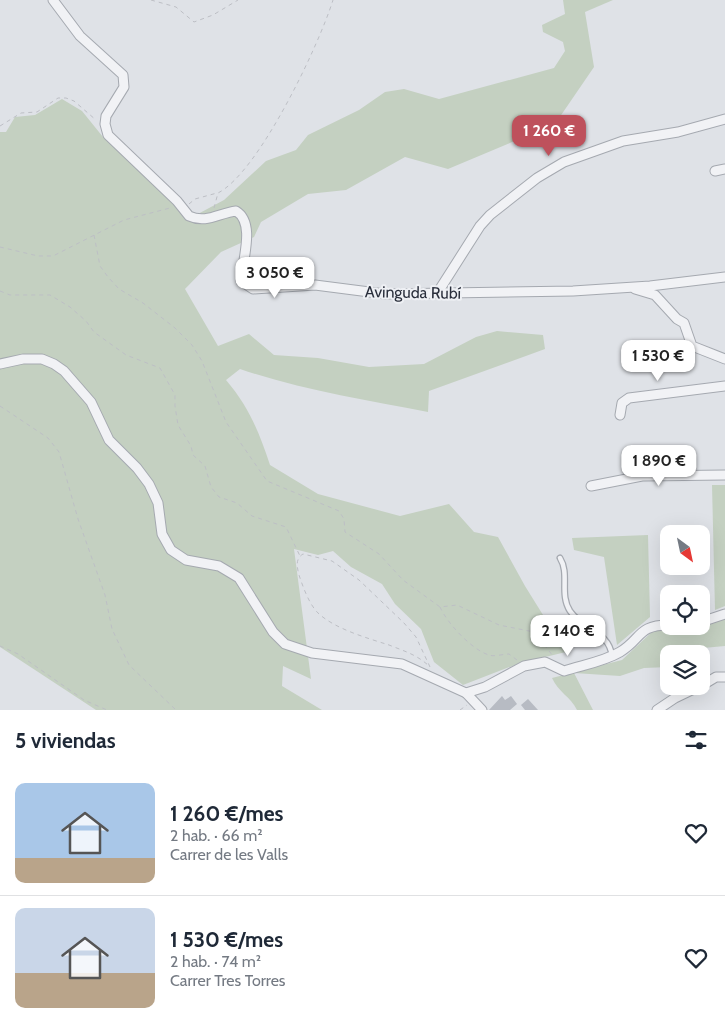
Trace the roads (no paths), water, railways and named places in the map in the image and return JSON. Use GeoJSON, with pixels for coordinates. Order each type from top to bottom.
{"type":"FeatureCollection","features":[{"type":"Feature","properties":{"kind":"street","name":"Avinguda Rubí"},"geometry":{"type":"LineString","coordinates":[[53,0],[80,36],[117,67],[125,78],[124,87],[106,116],[106,129],[112,142],[189,216],[195,219],[236,211],[244,218],[247,228],[242,280],[253,289],[315,285],[385,294],[544,291],[628,287],[725,277]]}},
{"type":"Feature","properties":{"kind":"street"},"geometry":{"type":"LineString","coordinates":[[438,292],[480,226],[490,215],[538,178],[564,162],[623,141],[678,132],[725,120]]}},
{"type":"Feature","properties":{"kind":"street"},"geometry":{"type":"LineString","coordinates":[[628,287],[655,295],[677,319],[684,323],[692,346],[725,358]]}},
{"type":"Feature","properties":{"kind":"street"},"geometry":{"type":"LineString","coordinates":[[0,364],[23,359],[42,359],[54,364],[64,372],[90,402],[109,440],[137,468],[149,484],[158,503],[162,534],[166,544],[186,560],[219,566],[239,578],[274,632],[285,644],[318,654],[402,664],[466,693],[482,710]]}},
{"type":"Feature","properties":{"kind":"street"},"geometry":{"type":"LineString","coordinates":[[620,415],[622,403],[629,398],[725,386]]}},
{"type":"Feature","properties":{"kind":"street"},"geometry":{"type":"LineString","coordinates":[[591,486],[642,476],[725,475]]}},
{"type":"Feature","properties":{"kind":"street"},"geometry":{"type":"LineString","coordinates":[[710,619],[725,614]]}},
{"type":"Feature","properties":{"kind":"street"},"geometry":{"type":"LineString","coordinates":[[466,693],[485,687],[522,667],[546,662],[564,671],[612,656],[624,649],[647,628],[660,625]]}},
{"type":"Feature","properties":{"kind":"street"},"geometry":{"type":"LineString","coordinates":[[710,681],[725,677]]}},
{"type":"Feature","properties":{"kind":"street"},"geometry":{"type":"LineString","coordinates":[[657,710],[682,695]]}},
{"type":"Feature","properties":{"kind":"lane"},"geometry":{"type":"LineString","coordinates":[[560,558],[564,568],[563,587],[566,603],[577,619],[604,637],[610,645],[612,656]]}}]}
